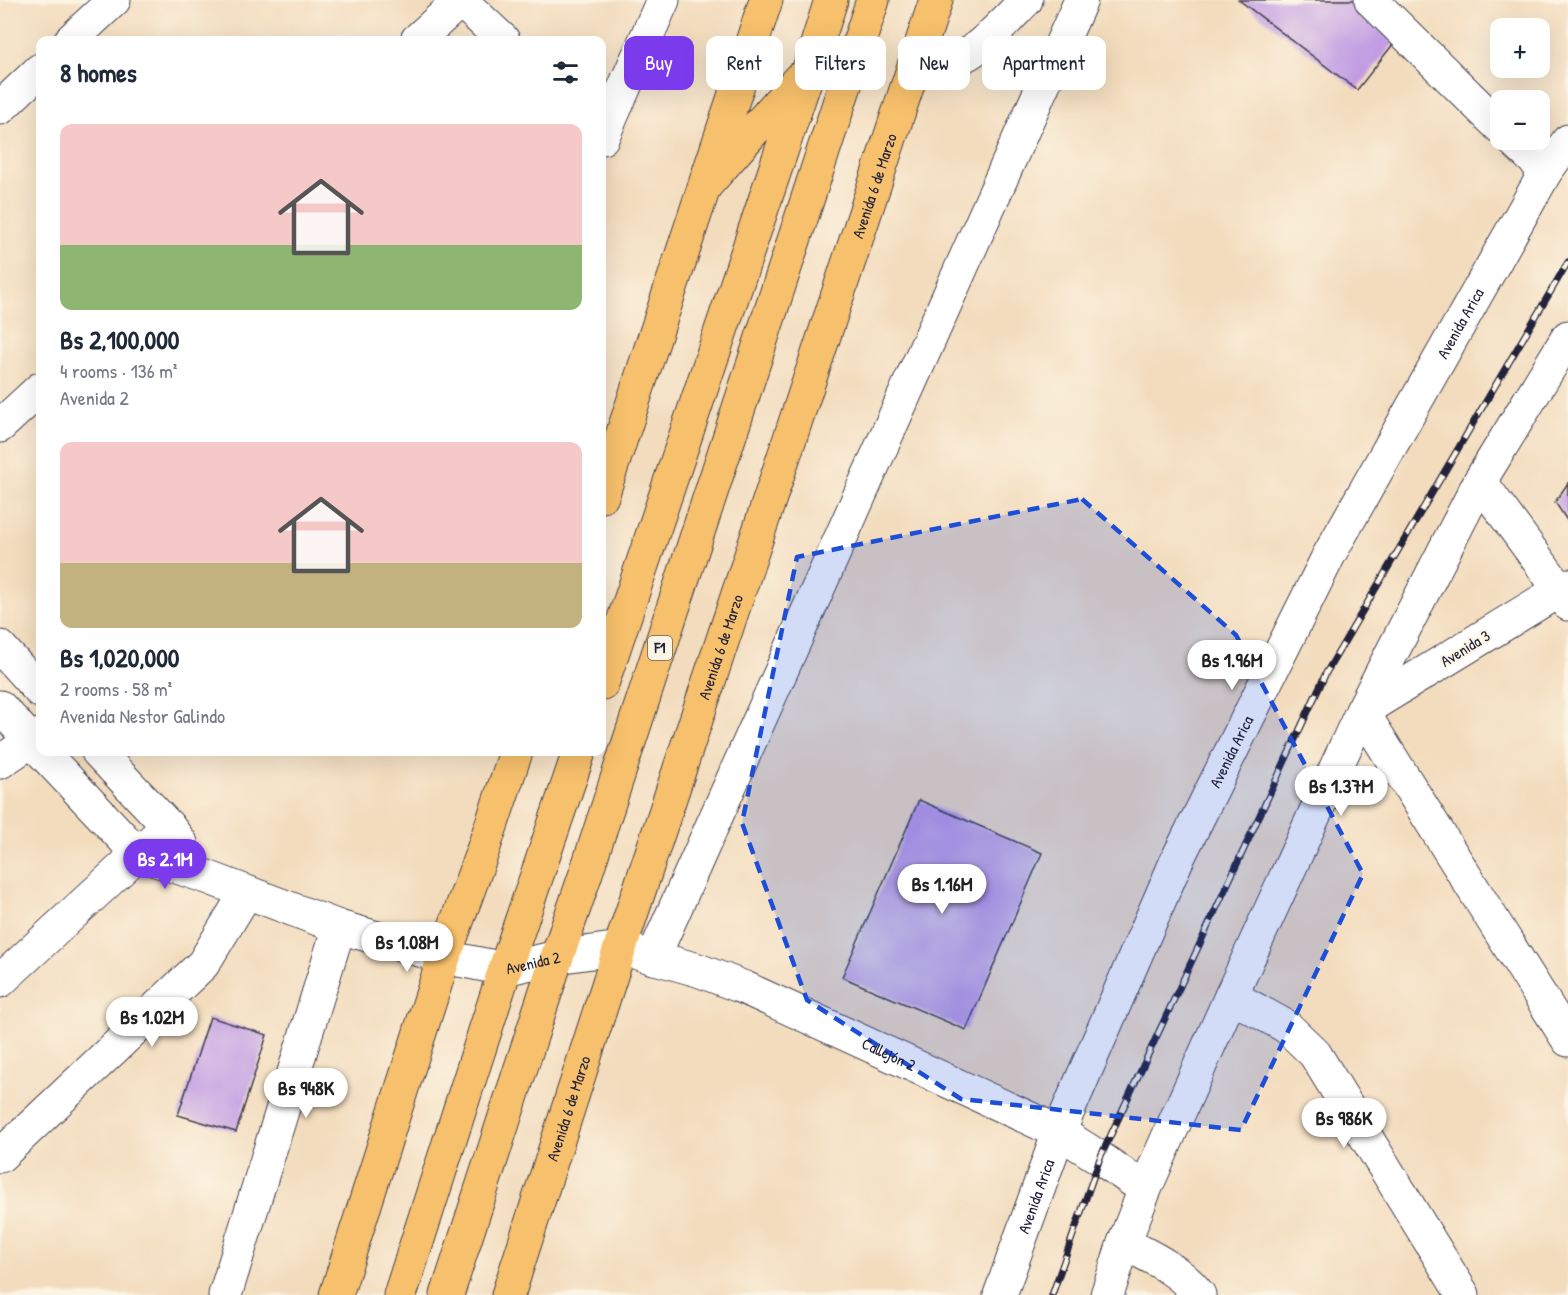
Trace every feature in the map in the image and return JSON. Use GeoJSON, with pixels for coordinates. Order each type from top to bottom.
{"type":"FeatureCollection","features":[{"type":"Feature","properties":{"kind":"main road"},"geometry":{"type":"LineString","coordinates":[[606,484],[766,0]]}},
{"type":"Feature","properties":{"kind":"main road"},"geometry":{"type":"LineString","coordinates":[[820,36],[831,0]]}},
{"type":"Feature","properties":{"kind":"main road","name":"F1"},"geometry":{"type":"LineString","coordinates":[[447,1295],[556,957],[595,845],[873,0]]}},
{"type":"Feature","properties":{"kind":"main road","name":"Avenida 6 de Marzo"},"geometry":{"type":"LineString","coordinates":[[925,36],[936,0]]}},
{"type":"Feature","properties":{"kind":"main road"},"geometry":{"type":"LineString","coordinates":[[705,186],[795,83]]}},
{"type":"Feature","properties":{"kind":"main road"},"geometry":{"type":"LineString","coordinates":[[606,672],[802,90]]}},
{"type":"Feature","properties":{"kind":"main road","name":"Avenida 6 de Marzo"},"geometry":{"type":"LineString","coordinates":[[508,1295],[620,948],[907,90]]}},
{"type":"Feature","properties":{"kind":"main road"},"geometry":{"type":"LineString","coordinates":[[336,1295],[444,957],[515,756]]}},
{"type":"Feature","properties":{"kind":"main road"},"geometry":{"type":"LineString","coordinates":[[400,1295],[505,969],[578,756]]}},
{"type":"Feature","properties":{"kind":"street"},"geometry":{"type":"LineString","coordinates":[[75,36],[114,0]]}},
{"type":"Feature","properties":{"kind":"street"},"geometry":{"type":"LineString","coordinates":[[421,36],[461,0],[499,36]]}},
{"type":"Feature","properties":{"kind":"street"},"geometry":{"type":"LineString","coordinates":[[606,126],[663,0]]}},
{"type":"Feature","properties":{"kind":"street"},"geometry":{"type":"LineString","coordinates":[[970,52],[978,48],[1026,0]]}},
{"type":"Feature","properties":{"kind":"street"},"geometry":{"type":"LineString","coordinates":[[654,958],[1081,0]]}},
{"type":"Feature","properties":{"kind":"street"},"geometry":{"type":"LineString","coordinates":[[1371,0],[1490,117]]}},
{"type":"Feature","properties":{"kind":"street"},"geometry":{"type":"LineString","coordinates":[[0,108],[36,74]]}},
{"type":"Feature","properties":{"kind":"street","name":"Avenida Arica"},"geometry":{"type":"LineString","coordinates":[[1000,1295],[1059,1132],[1177,860],[1329,555],[1546,171],[1568,141]]}},
{"type":"Feature","properties":{"kind":"street"},"geometry":{"type":"LineString","coordinates":[[1524,150],[1546,171]]}},
{"type":"Feature","properties":{"kind":"street"},"geometry":{"type":"LineString","coordinates":[[1107,1295],[1145,1189],[1362,711],[1480,481],[1568,337]]}},
{"type":"Feature","properties":{"kind":"street"},"geometry":{"type":"LineString","coordinates":[[0,426],[36,393]]}},
{"type":"Feature","properties":{"kind":"street"},"geometry":{"type":"LineString","coordinates":[[1480,481],[1565,593]]}},
{"type":"Feature","properties":{"kind":"street","name":"Avenida 3"},"geometry":{"type":"LineString","coordinates":[[1362,711],[1565,593]]}},
{"type":"Feature","properties":{"kind":"street"},"geometry":{"type":"LineString","coordinates":[[0,647],[36,687]]}},
{"type":"Feature","properties":{"kind":"street","name":"Avenida 2"},"geometry":{"type":"LineString","coordinates":[[0,707],[36,742]]}},
{"type":"Feature","properties":{"kind":"street"},"geometry":{"type":"LineString","coordinates":[[1362,711],[1568,1040]]}},
{"type":"Feature","properties":{"kind":"street"},"geometry":{"type":"LineString","coordinates":[[0,762],[36,746]]}},
{"type":"Feature","properties":{"kind":"street","name":"Avenida 2"},"geometry":{"type":"LineString","coordinates":[[49,756],[138,854],[339,927],[444,957],[505,969],[556,957],[620,948]]}},
{"type":"Feature","properties":{"kind":"street"},"geometry":{"type":"LineString","coordinates":[[102,756],[168,826],[207,878]]}},
{"type":"Feature","properties":{"kind":"street"},"geometry":{"type":"LineString","coordinates":[[0,981],[168,826]]}},
{"type":"Feature","properties":{"kind":"street"},"geometry":{"type":"LineString","coordinates":[[0,1156],[203,964],[246,893]]}},
{"type":"Feature","properties":{"kind":"street"},"geometry":{"type":"LineString","coordinates":[[225,1295],[339,927]]}},
{"type":"Feature","properties":{"kind":"street","name":"Callejón 2"},"geometry":{"type":"LineString","coordinates":[[620,948],[698,970],[745,988],[1059,1132],[1145,1189]]}},
{"type":"Feature","properties":{"kind":"street"},"geometry":{"type":"LineString","coordinates":[[1231,996],[1287,1027],[1315,1054],[1463,1295]]}},
{"type":"Feature","properties":{"kind":"street"},"geometry":{"type":"LineString","coordinates":[[1124,1243],[1163,1263],[1183,1278],[1199,1295]]}},
{"type":"Feature","properties":{"kind":"highlighted area"},"geometry":{"type":"Polygon","coordinates":[[[1082,499],[1236,635],[1363,874],[1241,1130],[961,1099],[807,1000],[742,823],[797,557],[1082,499]]]}},
{"type":"Feature","properties":{"kind":"building"},"geometry":{"type":"Polygon","coordinates":[[[1239,0],[1354,0],[1394,43],[1357,90],[1239,0]]]}},
{"type":"Feature","properties":{"kind":"building"},"geometry":{"type":"Polygon","coordinates":[[[1568,483],[1568,522],[1555,502],[1568,483]]]}},
{"type":"Feature","properties":{"kind":"building"},"geometry":{"type":"Polygon","coordinates":[[[919,800],[1042,853],[966,1030],[842,977],[919,800]]]}},
{"type":"Feature","properties":{"kind":"building"},"geometry":{"type":"Polygon","coordinates":[[[210,1017],[267,1035],[236,1132],[178,1115],[210,1017]]]}},
{"type":"Feature","properties":{"kind":"railway"},"geometry":{"type":"LineString","coordinates":[[1052,1295],[1100,1158],[1326,673],[1568,262]]}}]}
